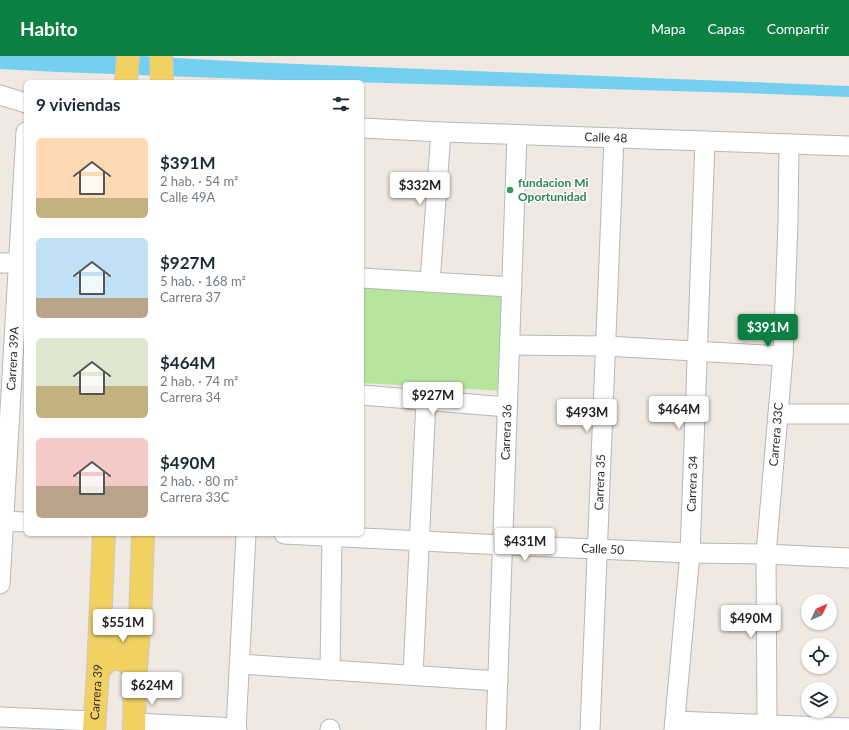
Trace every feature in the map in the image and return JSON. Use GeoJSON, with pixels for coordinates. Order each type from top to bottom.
{"type":"FeatureCollection","features":[{"type":"Feature","properties":{"kind":"main road"},"geometry":{"type":"LineString","coordinates":[[126,80],[128,56]]}},
{"type":"Feature","properties":{"kind":"main road"},"geometry":{"type":"LineString","coordinates":[[161,56],[162,80]]}},
{"type":"Feature","properties":{"kind":"main road","name":"Carrera 39"},"geometry":{"type":"LineString","coordinates":[[94,726],[101,617],[104,536]]}},
{"type":"Feature","properties":{"kind":"main road"},"geometry":{"type":"LineString","coordinates":[[134,726],[143,536]]}},
{"type":"Feature","properties":{"kind":"main road"},"geometry":{"type":"LineString","coordinates":[[101,617],[102,624],[110,635],[123,638],[135,632],[139,627],[140,620]]}},
{"type":"Feature","properties":{"kind":"main road"},"geometry":{"type":"LineString","coordinates":[[98,672],[102,665],[108,660],[124,660],[130,665],[134,672],[135,680]]}},
{"type":"Feature","properties":{"kind":"street"},"geometry":{"type":"LineString","coordinates":[[0,95],[24,102]]}},
{"type":"Feature","properties":{"kind":"street","name":"Calle 48"},"geometry":{"type":"LineString","coordinates":[[364,128],[517,135],[849,146]]}},
{"type":"Feature","properties":{"kind":"street"},"geometry":{"type":"LineString","coordinates":[[430,282],[442,132]]}},
{"type":"Feature","properties":{"kind":"street","name":"Carrera 36"},"geometry":{"type":"LineString","coordinates":[[496,730],[517,135]]}},
{"type":"Feature","properties":{"kind":"street","name":"Carrera 35"},"geometry":{"type":"LineString","coordinates":[[590,730],[614,138]]}},
{"type":"Feature","properties":{"kind":"street","name":"Carrera 34"},"geometry":{"type":"LineString","coordinates":[[674,726],[690,553],[705,141]]}},
{"type":"Feature","properties":{"kind":"street","name":"Carrera 33C"},"geometry":{"type":"LineString","coordinates":[[767,725],[766,554],[783,356],[788,223],[789,144]]}},
{"type":"Feature","properties":{"kind":"street","name":"Carrera 39A"},"geometry":{"type":"LineString","coordinates":[[0,584],[6,374],[20,322],[9,263],[24,147]]}},
{"type":"Feature","properties":{"kind":"street"},"geometry":{"type":"LineString","coordinates":[[364,278],[512,287]]}},
{"type":"Feature","properties":{"kind":"street"},"geometry":{"type":"LineString","coordinates":[[510,345],[606,346],[783,356]]}},
{"type":"Feature","properties":{"kind":"street"},"geometry":{"type":"LineString","coordinates":[[364,395],[507,407]]}},
{"type":"Feature","properties":{"kind":"street"},"geometry":{"type":"LineString","coordinates":[[413,675],[426,400]]}},
{"type":"Feature","properties":{"kind":"street"},"geometry":{"type":"LineString","coordinates":[[778,414],[849,414]]}},
{"type":"Feature","properties":{"kind":"street"},"geometry":{"type":"LineString","coordinates":[[2,521],[24,522]]}},
{"type":"Feature","properties":{"kind":"street"},"geometry":{"type":"LineString","coordinates":[[134,726],[236,729],[246,536]]}},
{"type":"Feature","properties":{"kind":"street"},"geometry":{"type":"LineString","coordinates":[[330,670],[332,536]]}},
{"type":"Feature","properties":{"kind":"street","name":"Calle 50"},"geometry":{"type":"LineString","coordinates":[[350,536],[502,546],[849,558]]}},
{"type":"Feature","properties":{"kind":"street"},"geometry":{"type":"LineString","coordinates":[[240,664],[498,681]]}},
{"type":"Feature","properties":{"kind":"street"},"geometry":{"type":"LineString","coordinates":[[0,717],[94,726]]}},
{"type":"Feature","properties":{"kind":"street"},"geometry":{"type":"LineString","coordinates":[[674,726],[767,725],[849,728]]}},
{"type":"Feature","properties":{"kind":"green space"},"geometry":{"type":"Polygon","coordinates":[[[364,286],[505,292],[505,391],[364,383],[364,286]]]}},
{"type":"Feature","properties":{"kind":"water"},"geometry":{"type":"Polygon","coordinates":[[[0,56],[141,56],[249,62],[849,86],[849,97],[364,82],[364,80],[247,79],[0,69],[0,56]]]}},
{"type":"Feature","properties":{"kind":"place","name":"fundacion Mi Oportunidad"},"geometry":{"type":"Point","coordinates":[510,190]}}]}
